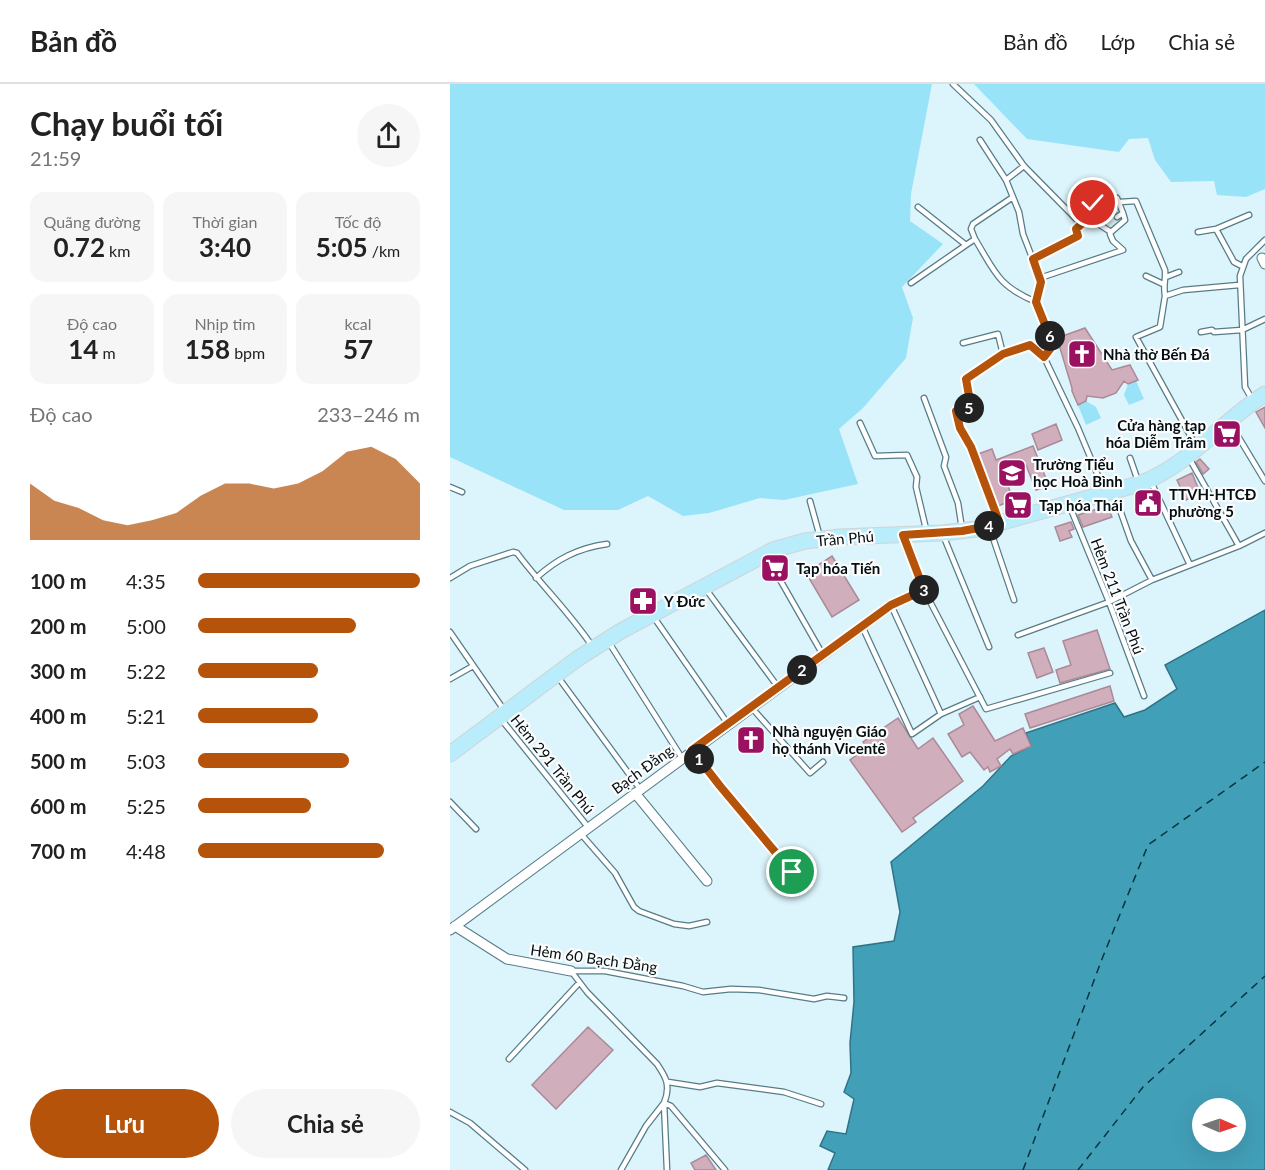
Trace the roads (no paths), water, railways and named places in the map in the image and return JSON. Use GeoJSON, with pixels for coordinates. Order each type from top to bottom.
{"type":"FeatureCollection","features":[{"type":"Feature","properties":{"kind":"main road","name":"Trần Phú"},"geometry":{"type":"LineString","coordinates":[[450,754],[594,648],[652,614],[765,554],[820,539],[962,531],[994,525],[1145,482],[1193,452],[1259,398]]}},
{"type":"Feature","properties":{"kind":"street"},"geometry":{"type":"LineString","coordinates":[[903,535],[924,590]]}},
{"type":"Feature","properties":{"kind":"street","name":"Bạch Đằng"},"geometry":{"type":"LineString","coordinates":[[452,926],[891,605],[924,590]]}},
{"type":"Feature","properties":{"kind":"street"},"geometry":{"type":"LineString","coordinates":[[637,791],[707,881]]}},
{"type":"Feature","properties":{"kind":"street","name":"Hẻm 60 Bạch Đằng"},"geometry":{"type":"LineString","coordinates":[[452,926],[507,959],[571,971]]}},
{"type":"Feature","properties":{"kind":"lane"},"geometry":{"type":"LineString","coordinates":[[953,84],[991,120],[1024,166],[1081,224]]}},
{"type":"Feature","properties":{"kind":"lane"},"geometry":{"type":"LineString","coordinates":[[980,140],[1006,180],[1019,212],[1026,244],[1040,278],[1041,289],[1036,302]]}},
{"type":"Feature","properties":{"kind":"lane"},"geometry":{"type":"LineString","coordinates":[[1006,180],[1024,166]]}},
{"type":"Feature","properties":{"kind":"lane"},"geometry":{"type":"LineString","coordinates":[[1096,211],[1090,206],[1103,195]]}},
{"type":"Feature","properties":{"kind":"lane"},"geometry":{"type":"LineString","coordinates":[[1013,197],[973,224],[971,229],[996,274],[1006,286],[1036,302],[1053,345],[1044,357]]}},
{"type":"Feature","properties":{"kind":"lane"},"geometry":{"type":"LineString","coordinates":[[1033,259],[1078,236],[1076,229],[1081,224],[1117,198],[1125,220],[1111,232]]}},
{"type":"Feature","properties":{"kind":"lane"},"geometry":{"type":"LineString","coordinates":[[1118,198],[1120,204],[1136,201],[1166,277]]}},
{"type":"Feature","properties":{"kind":"lane"},"geometry":{"type":"LineString","coordinates":[[918,207],[966,245]]}},
{"type":"Feature","properties":{"kind":"lane"},"geometry":{"type":"LineString","coordinates":[[1117,217],[1123,213]]}},
{"type":"Feature","properties":{"kind":"lane"},"geometry":{"type":"LineString","coordinates":[[1198,232],[1216,229],[1249,215]]}},
{"type":"Feature","properties":{"kind":"lane"},"geometry":{"type":"LineString","coordinates":[[1089,218],[1111,232]]}},
{"type":"Feature","properties":{"kind":"lane"},"geometry":{"type":"LineString","coordinates":[[1216,229],[1234,262],[1242,266]]}},
{"type":"Feature","properties":{"kind":"lane"},"geometry":{"type":"LineString","coordinates":[[1040,278],[1123,250],[1113,241],[1111,232]]}},
{"type":"Feature","properties":{"kind":"lane"},"geometry":{"type":"LineString","coordinates":[[911,283],[975,239]]}},
{"type":"Feature","properties":{"kind":"lane"},"geometry":{"type":"LineString","coordinates":[[1259,398],[1245,387],[1239,285],[1242,266],[1250,253],[1265,240]]}},
{"type":"Feature","properties":{"kind":"lane"},"geometry":{"type":"LineString","coordinates":[[1179,272],[1166,277],[1162,284],[1164,296],[1160,327],[1136,337],[1239,546]]}},
{"type":"Feature","properties":{"kind":"lane"},"geometry":{"type":"LineString","coordinates":[[1146,276],[1162,284]]}},
{"type":"Feature","properties":{"kind":"lane"},"geometry":{"type":"LineString","coordinates":[[1164,296],[1183,291],[1239,285]]}},
{"type":"Feature","properties":{"kind":"lane"},"geometry":{"type":"LineString","coordinates":[[1201,332],[1242,330],[1265,319]]}},
{"type":"Feature","properties":{"kind":"lane"},"geometry":{"type":"LineString","coordinates":[[963,343],[998,334],[1003,354]]}},
{"type":"Feature","properties":{"kind":"lane"},"geometry":{"type":"LineString","coordinates":[[1014,600],[971,447],[960,428],[956,411],[971,407],[966,379],[1003,354],[1030,345],[1044,357],[1131,541],[1152,580]]}},
{"type":"Feature","properties":{"kind":"lane"},"geometry":{"type":"LineString","coordinates":[[924,398],[946,457],[944,466],[958,503],[962,531]]}},
{"type":"Feature","properties":{"kind":"lane"},"geometry":{"type":"LineString","coordinates":[[1229,421],[1265,481]]}},
{"type":"Feature","properties":{"kind":"lane"},"geometry":{"type":"LineString","coordinates":[[860,423],[875,456],[907,455],[917,477],[916,487],[934,532],[989,647]]}},
{"type":"Feature","properties":{"kind":"lane"},"geometry":{"type":"LineString","coordinates":[[1130,458],[1190,565]]}},
{"type":"Feature","properties":{"kind":"lane"},"geometry":{"type":"LineString","coordinates":[[450,487],[462,492]]}},
{"type":"Feature","properties":{"kind":"lane"},"geometry":{"type":"LineString","coordinates":[[810,501],[820,539]]}},
{"type":"Feature","properties":{"kind":"lane","name":"Hẻm 211 Trần Phú"},"geometry":{"type":"LineString","coordinates":[[1068,505],[1109,602],[1144,696]]}},
{"type":"Feature","properties":{"kind":"lane"},"geometry":{"type":"LineString","coordinates":[[1018,635],[1109,602],[1152,580],[1239,546],[1265,533]]}},
{"type":"Feature","properties":{"kind":"lane"},"geometry":{"type":"LineString","coordinates":[[536,578],[552,563],[568,554],[607,544]]}},
{"type":"Feature","properties":{"kind":"lane"},"geometry":{"type":"LineString","coordinates":[[450,578],[470,566],[513,552],[517,553],[536,578],[572,617],[594,648]]}},
{"type":"Feature","properties":{"kind":"lane"},"geometry":{"type":"LineString","coordinates":[[765,554],[823,655]]}},
{"type":"Feature","properties":{"kind":"lane"},"geometry":{"type":"LineString","coordinates":[[704,586],[778,687]]}},
{"type":"Feature","properties":{"kind":"lane"},"geometry":{"type":"LineString","coordinates":[[924,590],[986,709],[1110,674]]}},
{"type":"Feature","properties":{"kind":"lane"},"geometry":{"type":"LineString","coordinates":[[891,605],[942,714]]}},
{"type":"Feature","properties":{"kind":"lane"},"geometry":{"type":"LineString","coordinates":[[652,614],[728,724]]}},
{"type":"Feature","properties":{"kind":"lane"},"geometry":{"type":"LineString","coordinates":[[862,626],[912,734],[942,714],[980,697]]}},
{"type":"Feature","properties":{"kind":"lane","name":"Hẻm 291 Trần Phú"},"geometry":{"type":"LineString","coordinates":[[450,632],[502,715],[588,827]]}},
{"type":"Feature","properties":{"kind":"lane"},"geometry":{"type":"LineString","coordinates":[[607,640],[682,758]]}},
{"type":"Feature","properties":{"kind":"lane"},"geometry":{"type":"LineString","coordinates":[[450,679],[473,666]]}},
{"type":"Feature","properties":{"kind":"lane"},"geometry":{"type":"LineString","coordinates":[[556,674],[637,791]]}},
{"type":"Feature","properties":{"kind":"lane"},"geometry":{"type":"LineString","coordinates":[[751,707],[810,773],[823,762]]}},
{"type":"Feature","properties":{"kind":"lane"},"geometry":{"type":"LineString","coordinates":[[692,750],[804,889]]}},
{"type":"Feature","properties":{"kind":"lane"},"geometry":{"type":"LineString","coordinates":[[450,802],[476,829]]}},
{"type":"Feature","properties":{"kind":"lane"},"geometry":{"type":"LineString","coordinates":[[580,833],[615,873],[634,907],[639,911],[674,924],[689,926],[707,922]]}},
{"type":"Feature","properties":{"kind":"lane"},"geometry":{"type":"LineString","coordinates":[[571,971],[579,983],[657,1064],[668,1082],[664,1102],[646,1126],[621,1170]]}},
{"type":"Feature","properties":{"kind":"lane","name":"Hẻm 60 Bạch Đằng"},"geometry":{"type":"LineString","coordinates":[[571,971],[605,971],[703,992],[731,989],[759,990],[814,999],[827,996],[843,998]]}},
{"type":"Feature","properties":{"kind":"lane"},"geometry":{"type":"LineString","coordinates":[[509,1059],[579,983]]}},
{"type":"Feature","properties":{"kind":"lane"},"geometry":{"type":"LineString","coordinates":[[668,1082],[700,1087],[717,1083],[784,1092],[821,1104]]}},
{"type":"Feature","properties":{"kind":"lane"},"geometry":{"type":"LineString","coordinates":[[664,1102],[667,1170]]}},
{"type":"Feature","properties":{"kind":"lane"},"geometry":{"type":"LineString","coordinates":[[664,1102],[671,1107],[725,1170]]}},
{"type":"Feature","properties":{"kind":"lane"},"geometry":{"type":"LineString","coordinates":[[450,1112],[470,1123],[525,1170]]}},
{"type":"Feature","properties":{"kind":"place","name":"Nhà thờ Bến Đá"},"geometry":{"type":"Point","coordinates":[1082,354]}},
{"type":"Feature","properties":{"kind":"place","name":"Cửa hàng tạp hóa Diễm Trâm"},"geometry":{"type":"Point","coordinates":[1227,434]}},
{"type":"Feature","properties":{"kind":"place","name":"Trường Tiểu học Hoà Bình"},"geometry":{"type":"Point","coordinates":[1012,473]}},
{"type":"Feature","properties":{"kind":"place","name":"TTVH-HTCĐ phường 5"},"geometry":{"type":"Point","coordinates":[1148,503]}},
{"type":"Feature","properties":{"kind":"place","name":"Tạp hóa Thái"},"geometry":{"type":"Point","coordinates":[1018,505]}},
{"type":"Feature","properties":{"kind":"place","name":"Tạp hóa Tiến"},"geometry":{"type":"Point","coordinates":[775,568]}},
{"type":"Feature","properties":{"kind":"place","name":"Y Đức"},"geometry":{"type":"Point","coordinates":[643,601]}},
{"type":"Feature","properties":{"kind":"place","name":"Nhà nguyện Giáo họ thánh Vicentê"},"geometry":{"type":"Point","coordinates":[751,740]}}]}
